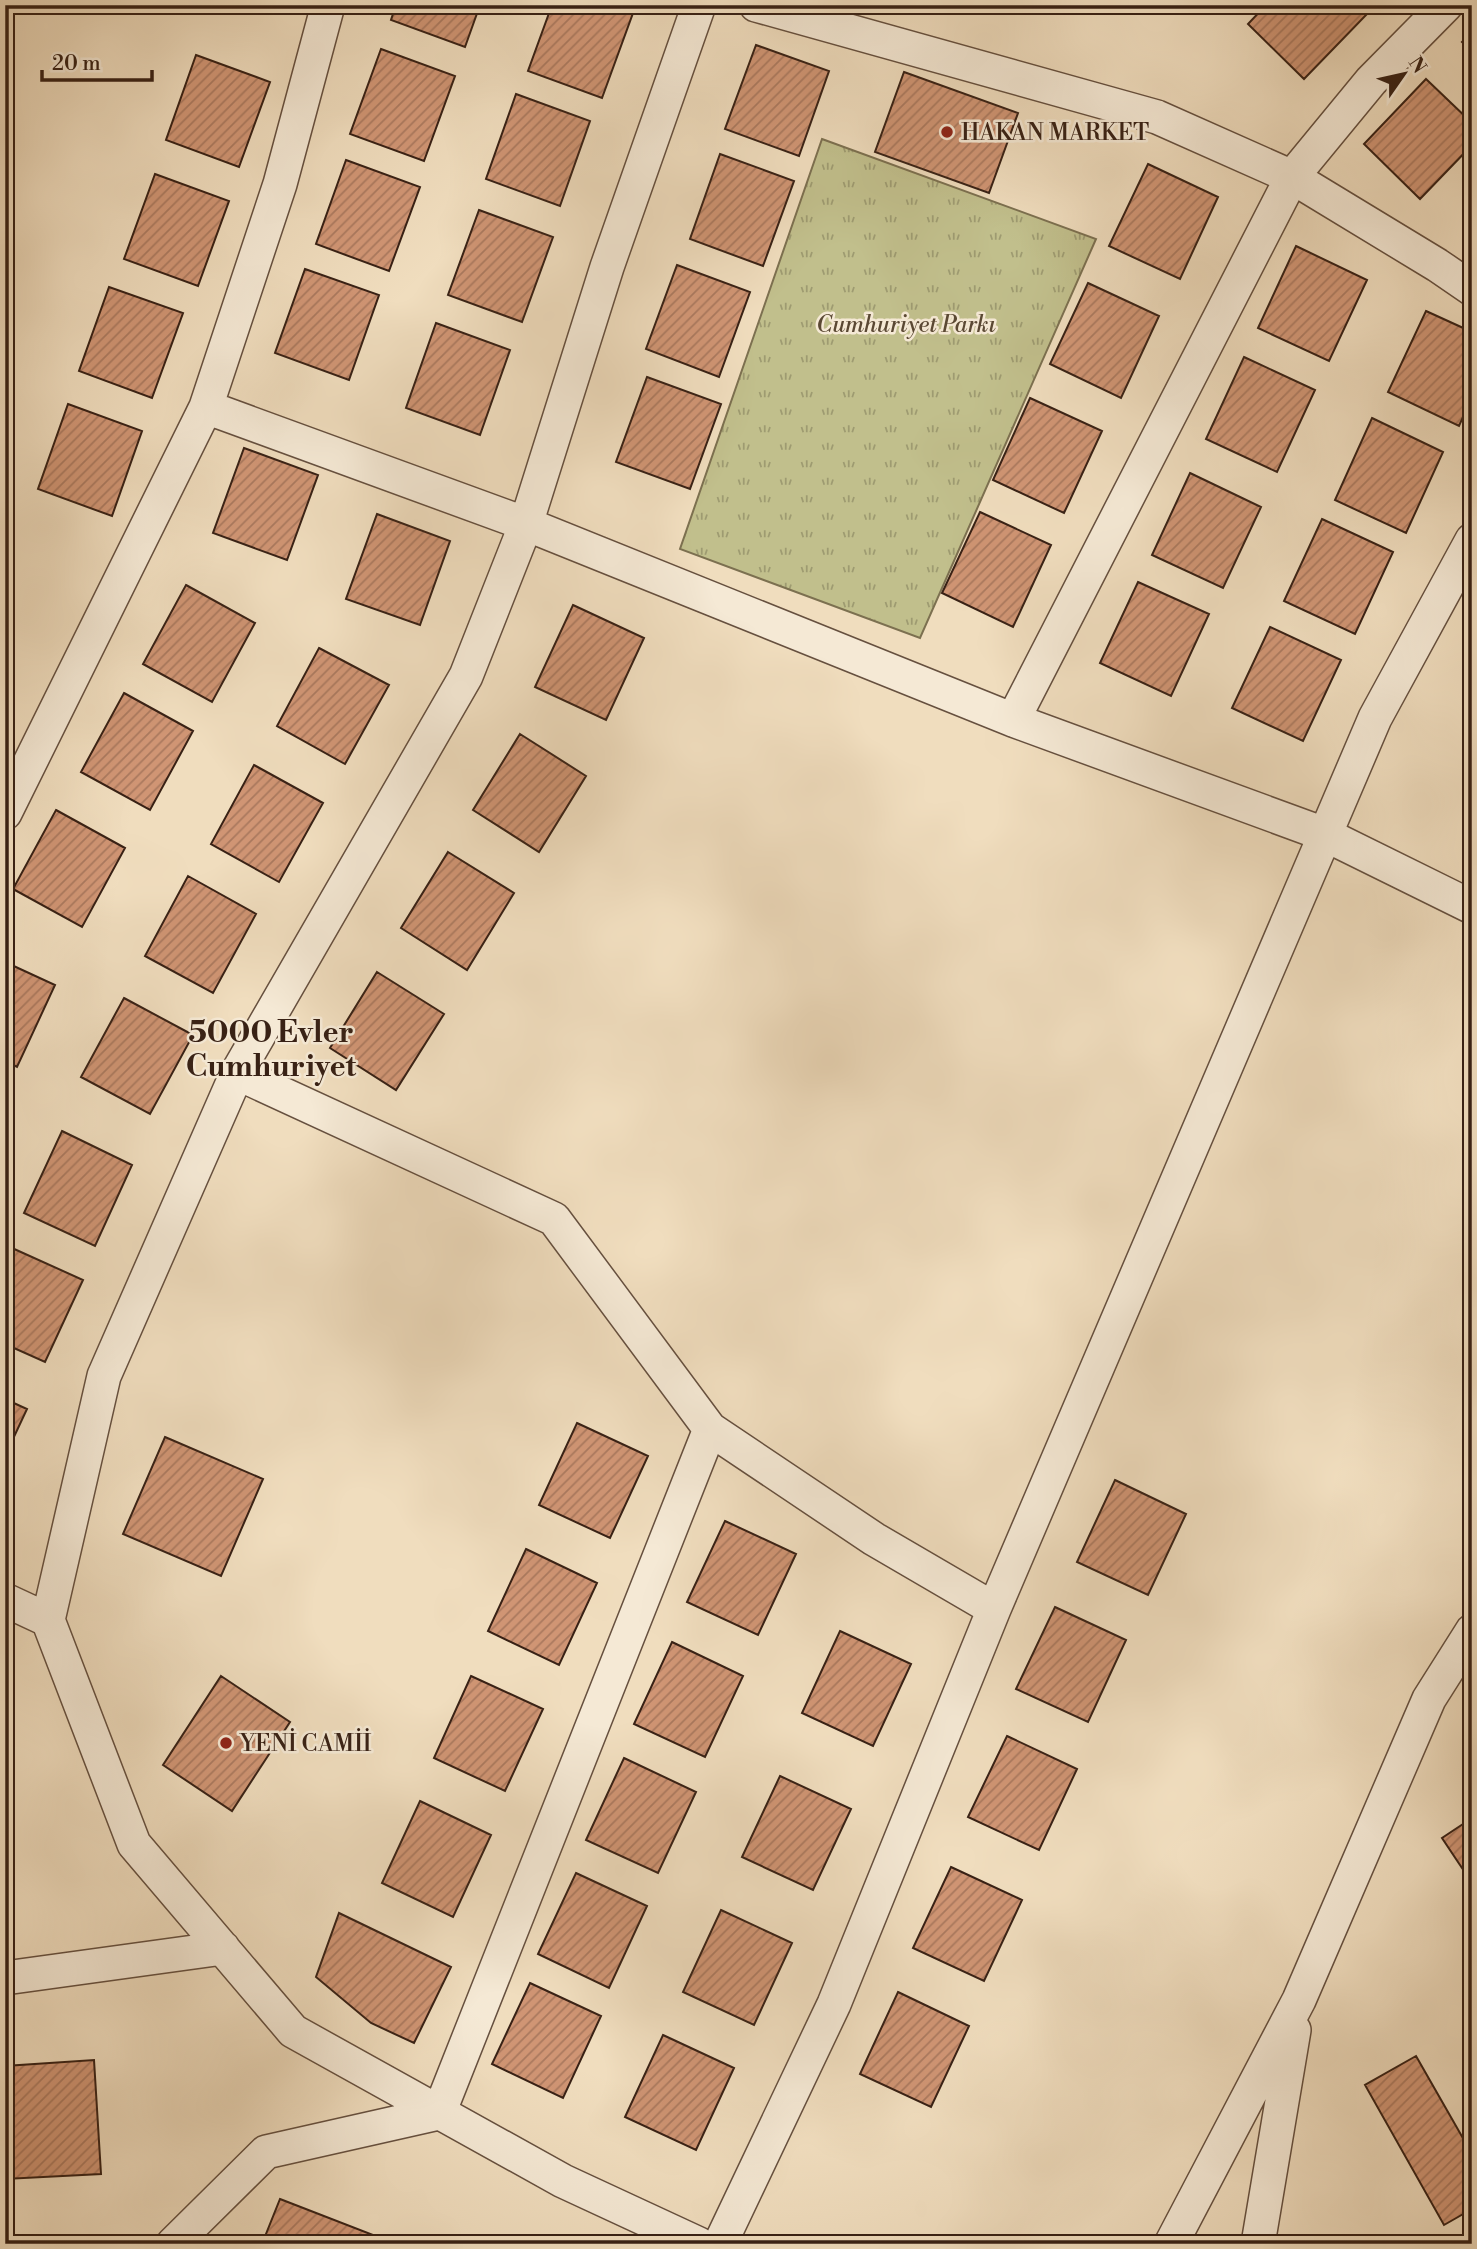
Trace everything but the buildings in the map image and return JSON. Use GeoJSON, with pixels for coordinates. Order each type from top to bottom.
{"type":"FeatureCollection","features":[{"type":"Feature","properties":{"kind":"street"},"geometry":{"type":"LineString","coordinates":[[5,813],[206,407],[279,184],[328,5]]}},
{"type":"Feature","properties":{"kind":"street"},"geometry":{"type":"LineString","coordinates":[[699,5],[607,267],[526,524],[466,676],[237,1073],[104,1376],[48,1619],[134,1844],[293,2031],[563,2181],[699,2244]]}},
{"type":"Feature","properties":{"kind":"street"},"geometry":{"type":"LineString","coordinates":[[756,5],[1157,117],[1292,177],[1472,289]]}},
{"type":"Feature","properties":{"kind":"street"},"geometry":{"type":"LineString","coordinates":[[1013,720],[1292,177],[1371,81],[1446,5]]}},
{"type":"Feature","properties":{"kind":"street"},"geometry":{"type":"LineString","coordinates":[[206,407],[526,524],[1013,720],[1324,834],[1472,907]]}},
{"type":"Feature","properties":{"kind":"street"},"geometry":{"type":"LineString","coordinates":[[720,2244],[834,2004],[994,1609],[1375,718],[1472,540]]}},
{"type":"Feature","properties":{"kind":"street"},"geometry":{"type":"LineString","coordinates":[[237,1073],[554,1219],[710,1429],[874,1539],[994,1609]]}},
{"type":"Feature","properties":{"kind":"street"},"geometry":{"type":"LineString","coordinates":[[439,2113],[710,1429]]}},
{"type":"Feature","properties":{"kind":"street"},"geometry":{"type":"LineString","coordinates":[[5,1600],[48,1619]]}},
{"type":"Feature","properties":{"kind":"street"},"geometry":{"type":"LineString","coordinates":[[1171,2244],[1299,2000],[1429,1699],[1472,1631]]}},
{"type":"Feature","properties":{"kind":"street"},"geometry":{"type":"LineString","coordinates":[[5,1978],[223,1948]]}},
{"type":"Feature","properties":{"kind":"street"},"geometry":{"type":"LineString","coordinates":[[1258,2244],[1299,2000]]}},
{"type":"Feature","properties":{"kind":"street"},"geometry":{"type":"LineString","coordinates":[[173,2244],[266,2152],[439,2113]]}},
{"type":"Feature","properties":{"kind":"green space","name":"Cumhuriyet Parkı"},"geometry":{"type":"Polygon","coordinates":[[[822,139],[1096,239],[920,638],[680,549],[822,139]]]}},
{"type":"Feature","properties":{"kind":"place","name":"HAKAN MARKET"},"geometry":{"type":"Point","coordinates":[947,132]}},
{"type":"Feature","properties":{"kind":"place","name":"YENİ CAMİİ"},"geometry":{"type":"Point","coordinates":[226,1743]}},
{"type":"Feature","properties":{"kind":"district","name":"5000 Evler Cumhuriyet"},"geometry":{"type":"Point","coordinates":[271,1049]}}]}
